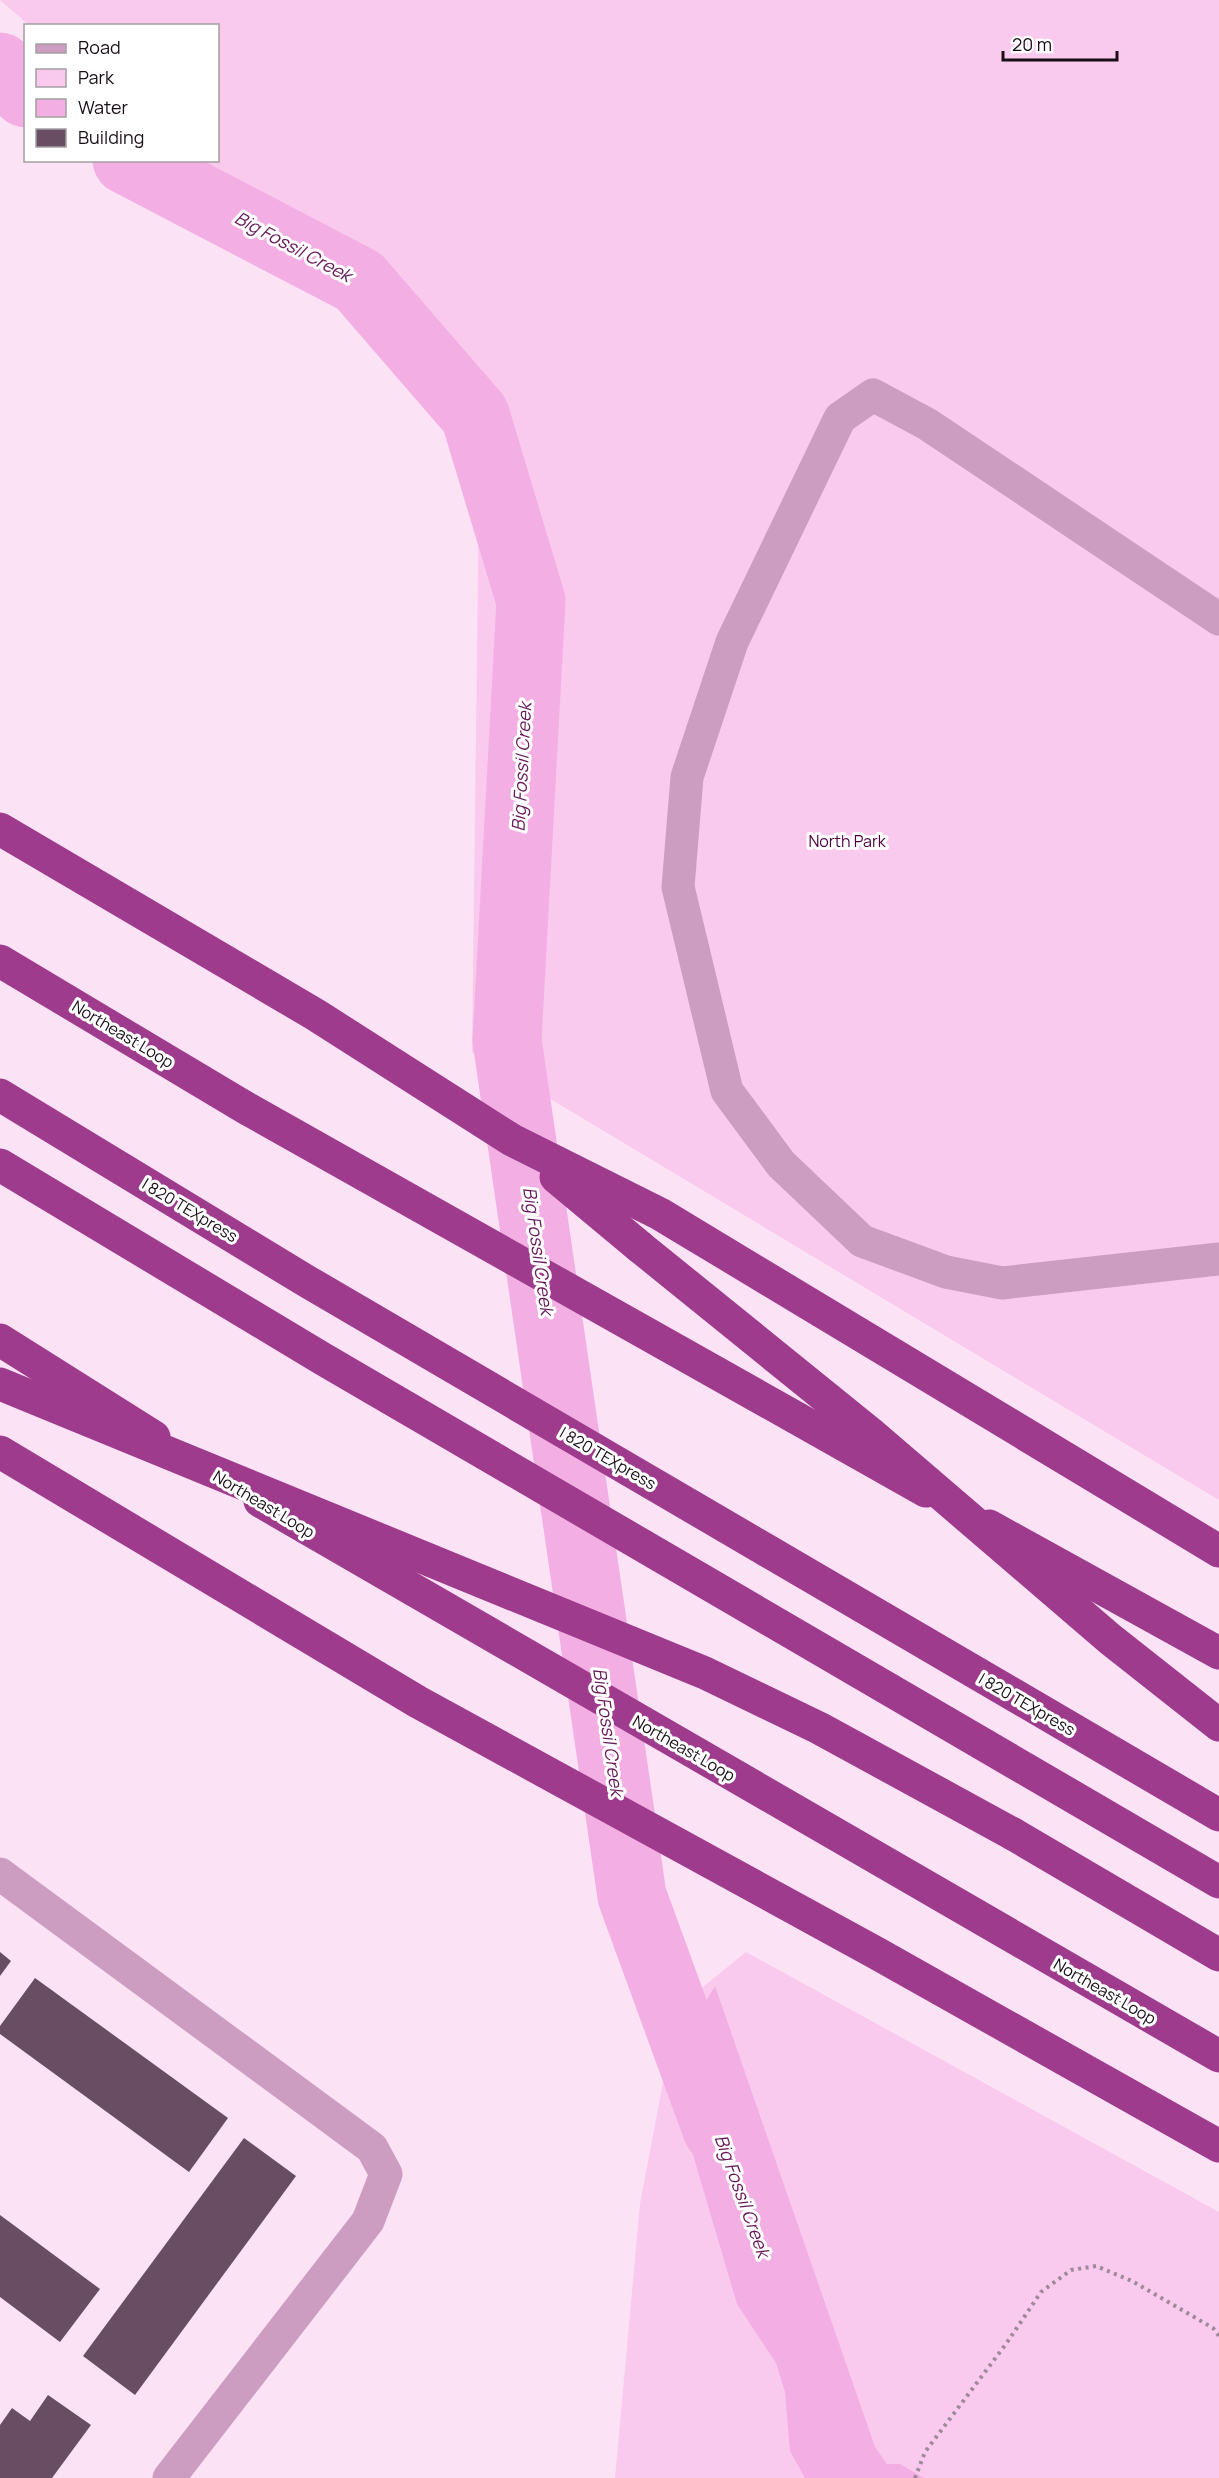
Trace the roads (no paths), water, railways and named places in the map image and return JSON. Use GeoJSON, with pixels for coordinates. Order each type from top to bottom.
{"type":"FeatureCollection","features":[{"type":"Feature","properties":{"kind":"highway"},"geometry":{"type":"LineString","coordinates":[[0,829],[316,1015],[512,1140],[660,1214],[1219,1551]]}},
{"type":"Feature","properties":{"kind":"highway","name":"Northeast Loop"},"geometry":{"type":"LineString","coordinates":[[0,961],[246,1108],[790,1416],[1219,1653]]}},
{"type":"Feature","properties":{"kind":"highway","name":"I 820 TEXpress"},"geometry":{"type":"LineString","coordinates":[[0,1095],[308,1282],[1219,1815]]}},
{"type":"Feature","properties":{"kind":"highway"},"geometry":{"type":"LineString","coordinates":[[512,1140],[870,1433],[1110,1639],[1219,1725]]}},
{"type":"Feature","properties":{"kind":"highway"},"geometry":{"type":"LineString","coordinates":[[0,1165],[323,1359],[1219,1882]]}},
{"type":"Feature","properties":{"kind":"highway","name":"Northeast Loop"},"geometry":{"type":"LineString","coordinates":[[0,1340],[55,1377],[328,1542],[1219,2056]]}},
{"type":"Feature","properties":{"kind":"highway"},"geometry":{"type":"LineString","coordinates":[[0,1383],[705,1673],[819,1728],[1012,1834],[1219,1955]]}},
{"type":"Feature","properties":{"kind":"highway"},"geometry":{"type":"LineString","coordinates":[[0,1452],[418,1702],[878,1954],[1219,2146]]}},
{"type":"Feature","properties":{"kind":"lane"},"geometry":{"type":"LineString","coordinates":[[1219,619],[927,424],[873,395],[840,418],[732,642],[687,777],[678,886],[727,1091],[781,1164],[862,1241],[946,1272],[1002,1283],[1219,1259]]}},
{"type":"Feature","properties":{"kind":"lane"},"geometry":{"type":"LineString","coordinates":[[0,1874],[372,2148],[386,2175],[368,2221],[169,2478]]}},
{"type":"Feature","properties":{"kind":"water"},"geometry":{"type":"Polygon","coordinates":[[[715,1986],[875,2447],[887,2464],[900,2464],[924,2478],[805,2478],[790,2451],[785,2392],[776,2363],[737,2304],[673,2087],[677,2050],[715,1986]]]}},
{"type":"Feature","properties":{"kind":"waterway","name":"Big Fossil Creek"},"geometry":{"type":"LineString","coordinates":[[0,67],[24,91]]}},
{"type":"Feature","properties":{"kind":"waterway","name":"Big Fossil Creek"},"geometry":{"type":"LineString","coordinates":[[131,162],[359,281],[475,415],[531,601],[507,1040],[632,1896],[717,2129]]}},
{"type":"Feature","properties":{"kind":"park label","name":"North Park"},"geometry":{"type":"Point","coordinates":[847,841]}}]}
